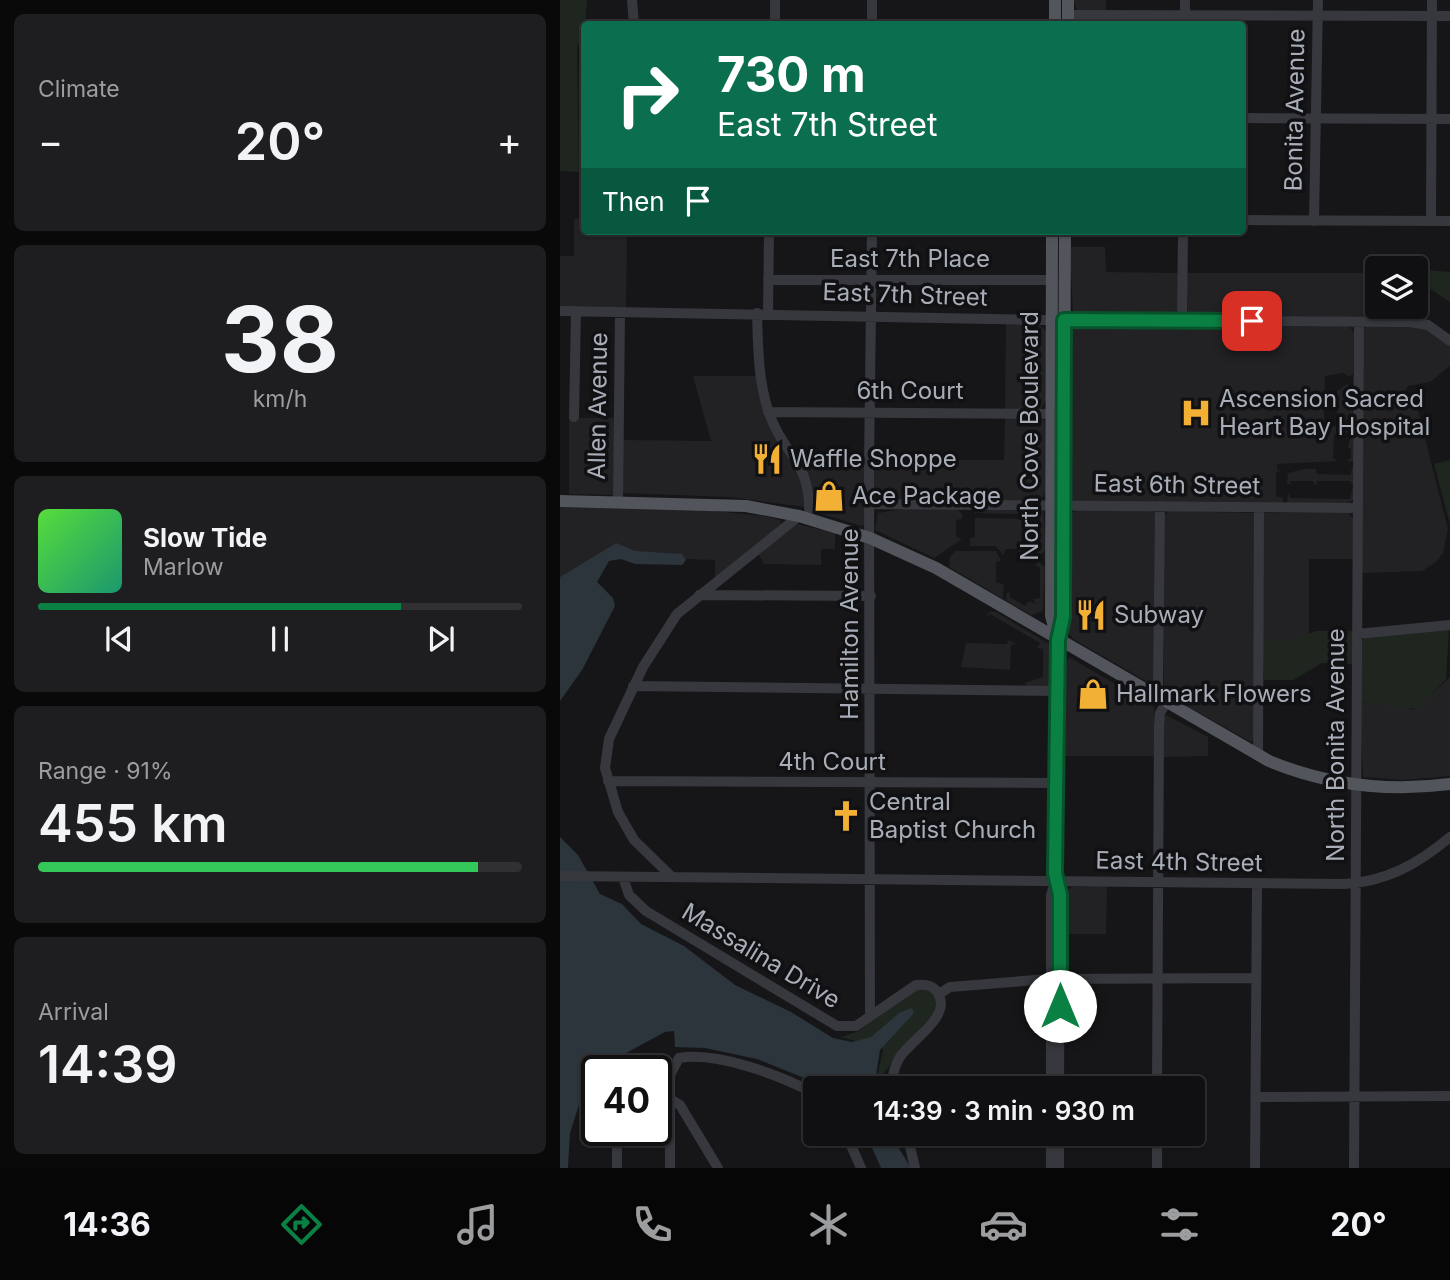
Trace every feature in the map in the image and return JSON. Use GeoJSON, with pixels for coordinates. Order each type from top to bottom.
{"type":"FeatureCollection","features":[{"type":"Feature","properties":{"kind":"main road"},"geometry":{"type":"LineString","coordinates":[[1055,0],[1055,21]]}},
{"type":"Feature","properties":{"kind":"main road"},"geometry":{"type":"LineString","coordinates":[[1068,0],[1068,20]]}},
{"type":"Feature","properties":{"kind":"main road","name":"North Cove Boulevard"},"geometry":{"type":"LineString","coordinates":[[1052,235],[1051,280],[1058,320],[1057,505]]}},
{"type":"Feature","properties":{"kind":"main road","name":"North Cove Boulevard"},"geometry":{"type":"LineString","coordinates":[[1058,640],[1063,617],[1051,414],[1065,255],[1062,235]]}},
{"type":"Feature","properties":{"kind":"main road"},"geometry":{"type":"LineString","coordinates":[[560,500],[729,505],[804,517],[870,538],[936,568],[1258,756],[1307,775],[1356,785],[1406,788],[1450,784]]}},
{"type":"Feature","properties":{"kind":"street"},"geometry":{"type":"LineString","coordinates":[[632,0],[634,21]]}},
{"type":"Feature","properties":{"kind":"street"},"geometry":{"type":"LineString","coordinates":[[775,0],[775,21]]}},
{"type":"Feature","properties":{"kind":"street"},"geometry":{"type":"LineString","coordinates":[[872,0],[872,21]]}},
{"type":"Feature","properties":{"kind":"street"},"geometry":{"type":"LineString","coordinates":[[1185,0],[1185,20]]}},
{"type":"Feature","properties":{"kind":"street","name":"Bonita Avenue"},"geometry":{"type":"LineString","coordinates":[[1314,221],[1318,0]]}},
{"type":"Feature","properties":{"kind":"street"},"geometry":{"type":"LineString","coordinates":[[1431,221],[1432,0]]}},
{"type":"Feature","properties":{"kind":"street"},"geometry":{"type":"LineString","coordinates":[[1068,20],[1450,16]]}},
{"type":"Feature","properties":{"kind":"street"},"geometry":{"type":"LineString","coordinates":[[1246,118],[1450,119]]}},
{"type":"Feature","properties":{"kind":"street"},"geometry":{"type":"LineString","coordinates":[[1246,220],[1450,221]]}},
{"type":"Feature","properties":{"kind":"street"},"geometry":{"type":"LineString","coordinates":[[769,235],[768,280],[762,313],[759,372],[768,412],[806,476],[804,517]]}},
{"type":"Feature","properties":{"kind":"street","name":"Hamilton Avenue"},"geometry":{"type":"LineString","coordinates":[[870,1016],[872,235]]}},
{"type":"Feature","properties":{"kind":"street"},"geometry":{"type":"LineString","coordinates":[[1182,321],[1183,235]]}},
{"type":"Feature","properties":{"kind":"street","name":"East 7th Place"},"geometry":{"type":"LineString","coordinates":[[768,280],[1051,280]]}},
{"type":"Feature","properties":{"kind":"street","name":"East 7th Street"},"geometry":{"type":"LineString","coordinates":[[560,311],[1417,323],[1431,327],[1450,341]]}},
{"type":"Feature","properties":{"kind":"street"},"geometry":{"type":"LineString","coordinates":[[574,417],[576,311]]}},
{"type":"Feature","properties":{"kind":"street","name":"Allen Avenue"},"geometry":{"type":"LineString","coordinates":[[618,501],[620,312]]}},
{"type":"Feature","properties":{"kind":"street","name":"North Bonita Avenue"},"geometry":{"type":"LineString","coordinates":[[1354,1168],[1359,322]]}},
{"type":"Feature","properties":{"kind":"street","name":"6th Court"},"geometry":{"type":"LineString","coordinates":[[768,412],[1051,414]]}},
{"type":"Feature","properties":{"kind":"street","name":"East 6th Street"},"geometry":{"type":"LineString","coordinates":[[871,504],[1358,508]]}},
{"type":"Feature","properties":{"kind":"street"},"geometry":{"type":"LineString","coordinates":[[1157,1076],[1160,506]]}},
{"type":"Feature","properties":{"kind":"street"},"geometry":{"type":"LineString","coordinates":[[1258,756],[1259,507]]}},
{"type":"Feature","properties":{"kind":"street","name":"Massalina Drive"},"geometry":{"type":"LineString","coordinates":[[672,877],[628,833],[608,781],[606,747],[633,686],[662,634],[682,608],[804,517]]}},
{"type":"Feature","properties":{"kind":"street"},"geometry":{"type":"LineString","coordinates":[[699,595],[871,596]]}},
{"type":"Feature","properties":{"kind":"street"},"geometry":{"type":"LineString","coordinates":[[1357,634],[1450,625]]}},
{"type":"Feature","properties":{"kind":"street","name":"North Cove Boulevard"},"geometry":{"type":"LineString","coordinates":[[1058,640],[1055,881],[1051,895],[1059,1076]]}},
{"type":"Feature","properties":{"kind":"street"},"geometry":{"type":"LineString","coordinates":[[633,686],[1058,691]]}},
{"type":"Feature","properties":{"kind":"street","name":"4th Court"},"geometry":{"type":"LineString","coordinates":[[608,781],[1056,783]]}},
{"type":"Feature","properties":{"kind":"street","name":"East 4th Street"},"geometry":{"type":"LineString","coordinates":[[560,876],[1356,883],[1404,870],[1450,837]]}},
{"type":"Feature","properties":{"kind":"street","name":"Massalina Drive"},"geometry":{"type":"LineString","coordinates":[[623,877],[629,895],[646,911],[826,1022],[847,1028],[916,985],[928,984],[939,994]]}},
{"type":"Feature","properties":{"kind":"street"},"geometry":{"type":"LineString","coordinates":[[1255,1168],[1257,883]]}},
{"type":"Feature","properties":{"kind":"street"},"geometry":{"type":"LineString","coordinates":[[892,1076],[900,1057],[939,1014],[942,1002],[939,994],[950,987],[1055,979],[1256,978]]}},
{"type":"Feature","properties":{"kind":"street","name":"North Cove Boulevard"},"geometry":{"type":"LineString","coordinates":[[1051,1076],[1055,979]]}},
{"type":"Feature","properties":{"kind":"street"},"geometry":{"type":"LineString","coordinates":[[672,1068],[679,1058],[692,1056],[786,1079],[803,1088]]}},
{"type":"Feature","properties":{"kind":"street"},"geometry":{"type":"LineString","coordinates":[[1256,1097],[1450,1096]]}},
{"type":"Feature","properties":{"kind":"street"},"geometry":{"type":"LineString","coordinates":[[672,1101],[680,1105],[718,1168]]}},
{"type":"Feature","properties":{"kind":"street"},"geometry":{"type":"LineString","coordinates":[[617,1146],[617,1168]]}},
{"type":"Feature","properties":{"kind":"street"},"geometry":{"type":"LineString","coordinates":[[670,1146],[670,1168]]}},
{"type":"Feature","properties":{"kind":"street"},"geometry":{"type":"LineString","coordinates":[[851,1146],[861,1168]]}},
{"type":"Feature","properties":{"kind":"street"},"geometry":{"type":"LineString","coordinates":[[910,1146],[915,1168]]}},
{"type":"Feature","properties":{"kind":"street"},"geometry":{"type":"LineString","coordinates":[[1054,1146],[1059,1168]]}},
{"type":"Feature","properties":{"kind":"street"},"geometry":{"type":"LineString","coordinates":[[1051,1168],[1056,1146]]}},
{"type":"Feature","properties":{"kind":"street"},"geometry":{"type":"LineString","coordinates":[[1157,1146],[1157,1168]]}},
{"type":"Feature","properties":{"kind":"shaded area"},"geometry":{"type":"Polygon","coordinates":[[[560,0],[587,0],[585,21],[581,21],[581,41],[577,46],[579,172],[560,171],[560,0]]]}},
{"type":"Feature","properties":{"kind":"shaded area"},"geometry":{"type":"Polygon","coordinates":[[[1073,0],[1106,0],[1106,12],[1078,11],[1073,0]]]}},
{"type":"Feature","properties":{"kind":"shaded area"},"geometry":{"type":"Polygon","coordinates":[[[574,219],[581,219],[581,235],[627,235],[626,308],[560,307],[560,256],[574,256],[574,219]]]}},
{"type":"Feature","properties":{"kind":"shaded area"},"geometry":{"type":"Polygon","coordinates":[[[1070,247],[1105,247],[1106,272],[1179,273],[1177,314],[1120,317],[1073,313],[1070,247]]]}},
{"type":"Feature","properties":{"kind":"shaded area"},"geometry":{"type":"Polygon","coordinates":[[[1428,270],[1450,272],[1450,302],[1428,287],[1428,270]]]}},
{"type":"Feature","properties":{"kind":"shaded area","name":"Ascension Sacred Heart Bay Hospital"},"geometry":{"type":"Polygon","coordinates":[[[1186,273],[1365,273],[1365,319],[1188,317],[1186,273]]]}},
{"type":"Feature","properties":{"kind":"shaded area"},"geometry":{"type":"Polygon","coordinates":[[[1006,323],[1038,324],[1046,331],[1046,400],[1040,410],[1005,409],[1006,323]]]}},
{"type":"Feature","properties":{"kind":"shaded area","name":"Ascension Sacred Heart Bay Hospital"},"geometry":{"type":"Polygon","coordinates":[[[1073,326],[1350,327],[1354,333],[1353,374],[1349,377],[1344,373],[1325,376],[1324,420],[1330,427],[1341,426],[1339,433],[1334,434],[1333,458],[1338,461],[1277,464],[1277,469],[1281,470],[1276,473],[1276,496],[1283,498],[1283,503],[1287,503],[1288,493],[1291,498],[1350,499],[1353,486],[1350,481],[1317,481],[1315,486],[1313,481],[1291,481],[1287,484],[1288,473],[1316,469],[1317,474],[1350,475],[1354,464],[1353,500],[1347,504],[1072,500],[1069,494],[1070,329],[1073,326]]]}},
{"type":"Feature","properties":{"kind":"shaded area","name":"Ascension Sacred Heart Bay Hospital"},"geometry":{"type":"Polygon","coordinates":[[[1367,326],[1422,326],[1450,345],[1450,366],[1430,382],[1408,386],[1405,391],[1415,399],[1448,529],[1443,553],[1436,562],[1422,571],[1362,573],[1363,330],[1367,326]]]}},
{"type":"Feature","properties":{"kind":"shaded area"},"geometry":{"type":"Polygon","coordinates":[[[693,376],[759,376],[761,394],[803,477],[805,507],[730,497],[622,493],[623,440],[711,441],[693,376]]]}},
{"type":"Feature","properties":{"kind":"shaded area","name":"Ascension Sacred Heart Bay Hospital"},"geometry":{"type":"Polygon","coordinates":[[[1347,384],[1354,391],[1354,414],[1345,421],[1337,413],[1337,391],[1347,384]]]}},
{"type":"Feature","properties":{"kind":"shaded area"},"geometry":{"type":"Polygon","coordinates":[[[1005,416],[1041,418],[1045,421],[1046,491],[1041,500],[874,501],[874,459],[1004,460],[1005,416]]]}},
{"type":"Feature","properties":{"kind":"shaded area"},"geometry":{"type":"Polygon","coordinates":[[[569,418],[618,418],[614,495],[569,494],[569,418]]]}},
{"type":"Feature","properties":{"kind":"shaded area","name":"Ascension Sacred Heart Bay Hospital"},"geometry":{"type":"Polygon","coordinates":[[[1346,428],[1354,433],[1354,462],[1346,461],[1351,458],[1351,449],[1348,448],[1351,434],[1346,433],[1346,428]]]}},
{"type":"Feature","properties":{"kind":"shaded area"},"geometry":{"type":"Polygon","coordinates":[[[1450,460],[1450,524],[1434,464],[1450,460]]]}},
{"type":"Feature","properties":{"kind":"shaded area"},"geometry":{"type":"Polygon","coordinates":[[[803,464],[867,464],[866,524],[861,526],[816,512],[811,483],[803,464]]]}},
{"type":"Feature","properties":{"kind":"shaded area"},"geometry":{"type":"Polygon","coordinates":[[[560,507],[696,509],[764,516],[780,520],[781,524],[715,578],[715,560],[627,557],[616,543],[560,577],[560,507]]]}},
{"type":"Feature","properties":{"kind":"shaded area"},"geometry":{"type":"Polygon","coordinates":[[[909,508],[957,509],[963,515],[962,519],[956,520],[956,537],[962,539],[934,558],[946,565],[875,530],[878,513],[909,508]]]}},
{"type":"Feature","properties":{"kind":"shaded area"},"geometry":{"type":"Polygon","coordinates":[[[975,509],[1020,510],[1019,514],[975,513],[975,509]]]}},
{"type":"Feature","properties":{"kind":"shaded area"},"geometry":{"type":"Polygon","coordinates":[[[1152,510],[1155,514],[1154,680],[1151,684],[1073,639],[1068,632],[1069,515],[1076,511],[1152,510]]]}},
{"type":"Feature","properties":{"kind":"shaded area"},"geometry":{"type":"Polygon","coordinates":[[[1033,511],[1043,511],[1046,544],[1045,566],[1045,551],[1040,555],[1035,552],[1036,548],[1040,547],[1040,518],[1031,517],[1033,511]]]}},
{"type":"Feature","properties":{"kind":"shaded area"},"geometry":{"type":"Polygon","coordinates":[[[1169,511],[1255,513],[1255,737],[1251,742],[1164,693],[1164,516],[1169,511]]]}},
{"type":"Feature","properties":{"kind":"shaded area","name":"Ascension Sacred Heart Bay Hospital"},"geometry":{"type":"Polygon","coordinates":[[[1348,512],[1353,519],[1354,559],[1309,559],[1309,640],[1262,640],[1263,513],[1348,512]]]}},
{"type":"Feature","properties":{"kind":"shaded area"},"geometry":{"type":"Polygon","coordinates":[[[975,518],[1023,519],[1026,524],[1022,525],[1021,546],[1026,548],[1020,554],[1018,549],[1005,549],[1004,555],[995,546],[970,546],[970,538],[975,537],[975,518]]]}},
{"type":"Feature","properties":{"kind":"shaded area"},"geometry":{"type":"Polygon","coordinates":[[[797,524],[835,533],[835,549],[821,549],[821,565],[764,564],[758,553],[797,524]]]}},
{"type":"Feature","properties":{"kind":"shaded area"},"geometry":{"type":"Polygon","coordinates":[[[616,543],[635,551],[682,554],[686,560],[682,565],[635,564],[621,559],[609,561],[597,582],[613,598],[615,606],[582,670],[560,701],[560,577],[616,543]]]}},
{"type":"Feature","properties":{"kind":"shaded area"},"geometry":{"type":"Polygon","coordinates":[[[956,551],[996,551],[1001,561],[996,562],[996,582],[1004,585],[1003,598],[1007,600],[1006,594],[1010,592],[1010,597],[1025,606],[1029,601],[1036,604],[1033,599],[1040,598],[1040,568],[1035,565],[1039,562],[1045,567],[1043,611],[1031,615],[949,567],[950,557],[956,551]]]}},
{"type":"Feature","properties":{"kind":"shaded area"},"geometry":{"type":"Polygon","coordinates":[[[989,612],[996,612],[1049,644],[1050,686],[1028,687],[1025,683],[1043,677],[1043,649],[1037,648],[1040,643],[990,614],[985,617],[989,612]]]}},
{"type":"Feature","properties":{"kind":"shaded area"},"geometry":{"type":"Polygon","coordinates":[[[1449,628],[1446,679],[1417,709],[1360,702],[1360,645],[1364,638],[1449,628]]]}},
{"type":"Feature","properties":{"kind":"shaded area"},"geometry":{"type":"Polygon","coordinates":[[[1316,631],[1353,631],[1353,664],[1322,663],[1293,680],[1264,680],[1262,640],[1291,640],[1316,631]]]}},
{"type":"Feature","properties":{"kind":"shaded area"},"geometry":{"type":"Polygon","coordinates":[[[1008,640],[1016,644],[1011,645],[1010,670],[961,667],[966,643],[1007,644],[1008,640]]]}},
{"type":"Feature","properties":{"kind":"shaded area"},"geometry":{"type":"Polygon","coordinates":[[[1069,657],[1154,707],[1156,756],[1064,756],[1065,664],[1069,657]]]}},
{"type":"Feature","properties":{"kind":"shaded area"},"geometry":{"type":"Polygon","coordinates":[[[1450,677],[1450,776],[1403,780],[1363,777],[1360,702],[1397,705],[1414,710],[1450,677]]]}},
{"type":"Feature","properties":{"kind":"shaded area"},"geometry":{"type":"Polygon","coordinates":[[[1166,715],[1208,737],[1208,756],[1162,757],[1163,718],[1166,715]]]}},
{"type":"Feature","properties":{"kind":"shaded area"},"geometry":{"type":"Polygon","coordinates":[[[560,837],[578,855],[600,894],[622,904],[641,924],[684,946],[735,985],[791,1012],[833,1038],[852,1042],[871,1037],[899,1013],[912,1008],[914,1013],[880,1050],[876,1076],[803,1078],[757,1059],[705,1048],[675,1047],[674,1031],[665,1032],[622,1055],[581,1055],[581,1099],[570,1133],[568,1168],[560,1168],[560,837]]]}},
{"type":"Feature","properties":{"kind":"shaded area"},"geometry":{"type":"Polygon","coordinates":[[[1107,886],[1106,934],[1065,934],[1067,890],[1072,887],[1107,886]]]}},
{"type":"Feature","properties":{"kind":"shaded area"},"geometry":{"type":"Polygon","coordinates":[[[928,988],[937,998],[934,1013],[881,1076],[877,1076],[883,1050],[881,1043],[862,1043],[841,1037],[859,1031],[916,989],[928,988]]]}},
{"type":"Feature","properties":{"kind":"shaded area"},"geometry":{"type":"Polygon","coordinates":[[[871,1146],[897,1146],[911,1168],[881,1168],[871,1146]]]}},
{"type":"Feature","properties":{"kind":"place","name":"Ascension Sacred Heart Bay Hospital"},"geometry":{"type":"Point","coordinates":[1196,413]}},
{"type":"Feature","properties":{"kind":"place","name":"Waffle Shoppe"},"geometry":{"type":"Point","coordinates":[767,459]}},
{"type":"Feature","properties":{"kind":"place","name":"Ace Package"},"geometry":{"type":"Point","coordinates":[829,496]}},
{"type":"Feature","properties":{"kind":"place","name":"Subway"},"geometry":{"type":"Point","coordinates":[1091,615]}},
{"type":"Feature","properties":{"kind":"place","name":"Hallmark Flowers"},"geometry":{"type":"Point","coordinates":[1093,694]}},
{"type":"Feature","properties":{"kind":"place","name":"Central Baptist Church"},"geometry":{"type":"Point","coordinates":[846,816]}},
{"type":"Feature","properties":{"kind":"route"},"geometry":{"type":"LineString","coordinates":[[1060,1006],[1060,895],[1055,873],[1058,640],[1063,617],[1064,320],[1252,321]]}}]}
